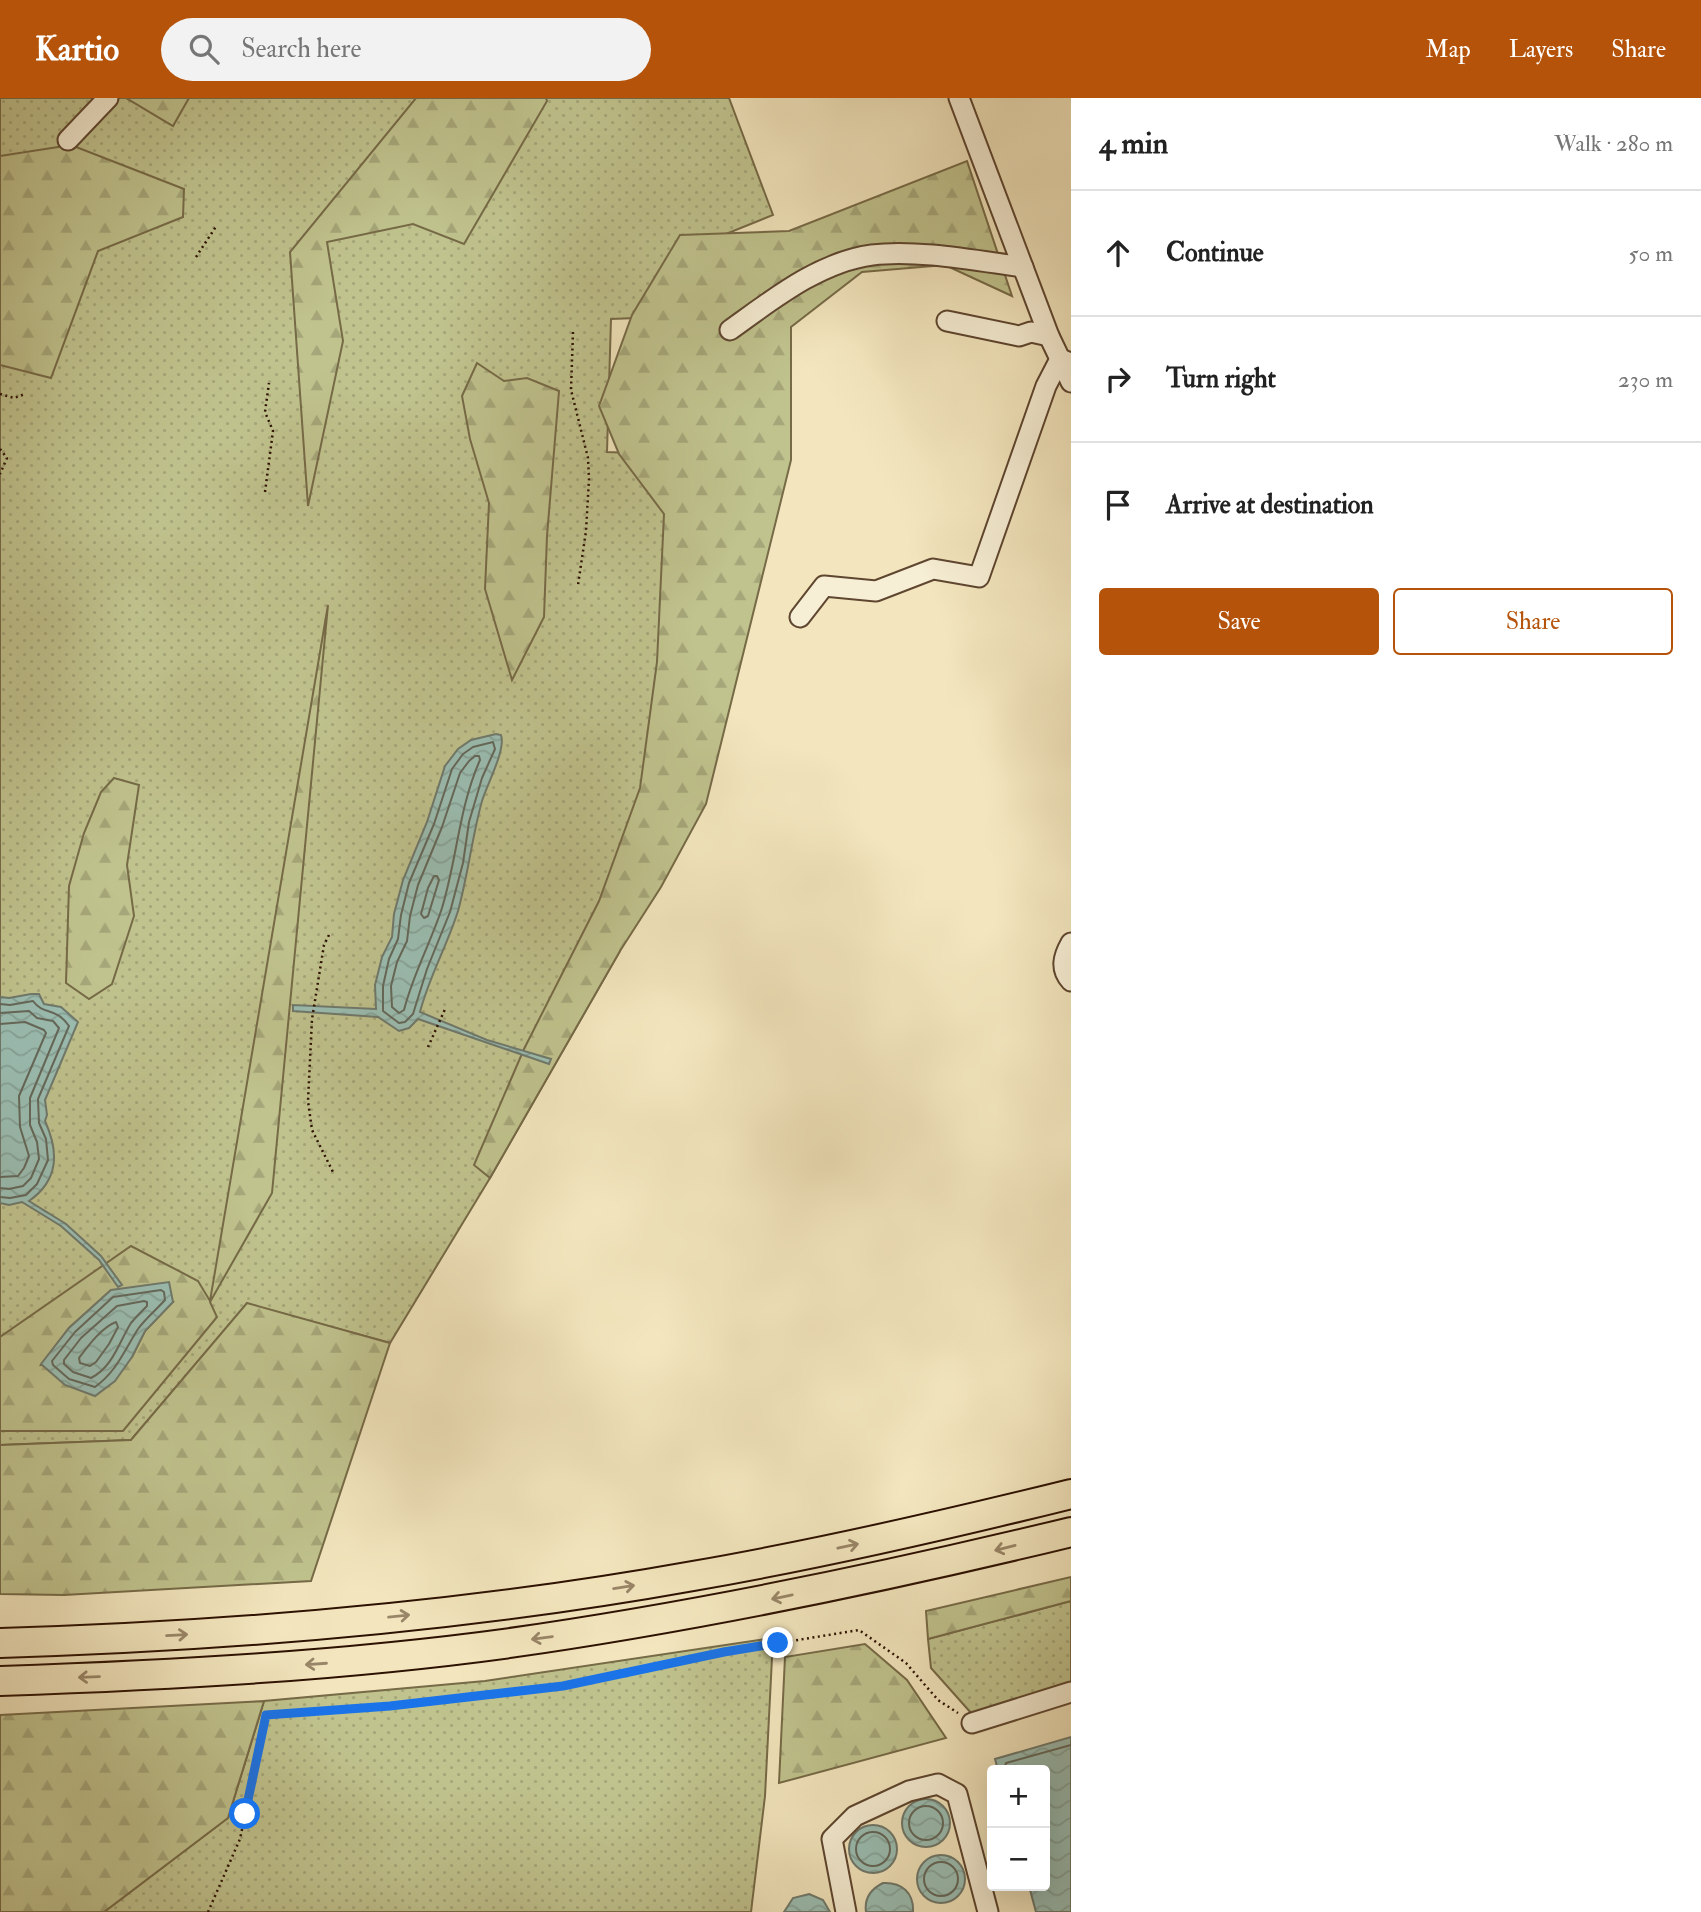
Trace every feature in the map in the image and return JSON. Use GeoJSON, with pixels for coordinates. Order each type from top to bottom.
{"type":"FeatureCollection","features":[{"type":"Feature","properties":{"kind":"highway"},"geometry":{"type":"LineString","coordinates":[[0,1643],[208,1634],[422,1614],[572,1595],[692,1576],[843,1547],[1071,1494]]}},
{"type":"Feature","properties":{"kind":"highway"},"geometry":{"type":"LineString","coordinates":[[0,1681],[198,1673],[345,1661],[509,1643],[757,1602],[1071,1532]]}},
{"type":"Feature","properties":{"kind":"street"},"geometry":{"type":"LineString","coordinates":[[68,140],[108,98]]}},
{"type":"Feature","properties":{"kind":"street"},"geometry":{"type":"LineString","coordinates":[[959,98],[1049,336],[1066,361],[1071,382]]}},
{"type":"Feature","properties":{"kind":"street"},"geometry":{"type":"LineString","coordinates":[[730,330],[768,303],[822,271],[873,255],[944,257],[1023,267]]}},
{"type":"Feature","properties":{"kind":"street"},"geometry":{"type":"LineString","coordinates":[[947,321],[1019,336],[1031,332],[1049,336]]}},
{"type":"Feature","properties":{"kind":"street"},"geometry":{"type":"LineString","coordinates":[[800,617],[824,586],[876,591],[933,569],[979,577],[1046,386],[1066,361]]}},
{"type":"Feature","properties":{"kind":"street"},"geometry":{"type":"LineString","coordinates":[[1071,943],[1063,965],[1064,972],[1071,981]]}},
{"type":"Feature","properties":{"kind":"street"},"geometry":{"type":"LineString","coordinates":[[972,1723],[1071,1692]]}},
{"type":"Feature","properties":{"kind":"street"},"geometry":{"type":"LineString","coordinates":[[846,1912],[832,1839],[855,1816],[909,1791],[938,1784],[957,1794],[988,1912]]}},
{"type":"Feature","properties":{"kind":"path"},"geometry":{"type":"LineString","coordinates":[[196,257],[217,225]]}},
{"type":"Feature","properties":{"kind":"path"},"geometry":{"type":"LineString","coordinates":[[573,332],[571,390],[588,458],[589,479],[584,550],[578,585]]}},
{"type":"Feature","properties":{"kind":"path"},"geometry":{"type":"LineString","coordinates":[[265,492],[273,431],[265,412],[270,383]]}},
{"type":"Feature","properties":{"kind":"path"},"geometry":{"type":"LineString","coordinates":[[0,394],[14,398],[25,394]]}},
{"type":"Feature","properties":{"kind":"path"},"geometry":{"type":"LineString","coordinates":[[0,449],[7,458],[0,474]]}},
{"type":"Feature","properties":{"kind":"path"},"geometry":{"type":"LineString","coordinates":[[329,935],[324,946],[312,1019],[312,1050],[307,1082],[312,1130],[334,1174]]}},
{"type":"Feature","properties":{"kind":"path"},"geometry":{"type":"LineString","coordinates":[[428,1047],[446,1007]]}},
{"type":"Feature","properties":{"kind":"path"},"geometry":{"type":"LineString","coordinates":[[208,1912],[240,1839],[266,1715],[390,1706],[563,1686],[724,1652],[859,1630],[906,1662],[938,1700],[972,1723]]}},
{"type":"Feature","properties":{"kind":"green space"},"geometry":{"type":"Polygon","coordinates":[[[0,98],[729,98],[773,215],[696,246],[689,316],[611,319],[607,452],[682,455],[677,512],[620,951],[490,1178],[390,1343],[247,1304],[131,1440],[0,1445],[0,98]]]}},
{"type":"Feature","properties":{"kind":"green space"},"geometry":{"type":"Polygon","coordinates":[[[126,98],[189,98],[173,126],[126,98]]]}},
{"type":"Feature","properties":{"kind":"green space"},"geometry":{"type":"Polygon","coordinates":[[[416,98],[546,98],[547,101],[464,244],[413,224],[327,242],[343,341],[308,506],[290,252],[416,98]]]}},
{"type":"Feature","properties":{"kind":"green space"},"geometry":{"type":"Polygon","coordinates":[[[71,145],[184,189],[183,217],[98,251],[51,378],[0,365],[0,156],[71,145]]]}},
{"type":"Feature","properties":{"kind":"green space"},"geometry":{"type":"Polygon","coordinates":[[[967,161],[1012,296],[945,265],[862,272],[791,327],[791,460],[706,804],[661,887],[620,951],[490,1178],[474,1165],[524,1049],[599,901],[640,788],[657,662],[664,514],[619,454],[599,406],[632,315],[680,235],[789,231],[967,161]]]}},
{"type":"Feature","properties":{"kind":"green space"},"geometry":{"type":"Polygon","coordinates":[[[477,363],[504,381],[527,378],[559,391],[547,536],[544,617],[512,680],[485,589],[489,503],[470,439],[462,396],[477,363]]]}},
{"type":"Feature","properties":{"kind":"green space"},"geometry":{"type":"Polygon","coordinates":[[[328,605],[272,1193],[210,1302],[217,1317],[123,1431],[0,1431],[0,1337],[131,1246],[198,1281],[210,1301],[328,605]],[[111,1290],[69,1328],[41,1365],[132,1357],[145,1331],[173,1302],[111,1290]]]}},
{"type":"Feature","properties":{"kind":"green space"},"geometry":{"type":"Polygon","coordinates":[[[114,778],[139,785],[127,865],[134,916],[112,984],[89,999],[66,983],[69,886],[84,833],[101,792],[114,778]]]}},
{"type":"Feature","properties":{"kind":"green space"},"geometry":{"type":"Polygon","coordinates":[[[247,1303],[390,1343],[311,1581],[64,1595],[0,1594],[0,1445],[131,1440],[247,1303]]]}},
{"type":"Feature","properties":{"kind":"green space"},"geometry":{"type":"Polygon","coordinates":[[[1071,1577],[1071,1601],[928,1639],[926,1611],[1071,1577]]]}},
{"type":"Feature","properties":{"kind":"green space"},"geometry":{"type":"Polygon","coordinates":[[[1071,1601],[1071,1686],[972,1714],[931,1668],[928,1639],[1071,1601]]]}},
{"type":"Feature","properties":{"kind":"green space"},"geometry":{"type":"Polygon","coordinates":[[[773,1638],[765,1796],[751,1912],[104,1912],[228,1818],[264,1701],[485,1681],[773,1638]]]}},
{"type":"Feature","properties":{"kind":"green space"},"geometry":{"type":"Polygon","coordinates":[[[865,1644],[907,1680],[946,1738],[779,1783],[785,1657],[865,1644]]]}},
{"type":"Feature","properties":{"kind":"green space"},"geometry":{"type":"Polygon","coordinates":[[[264,1701],[228,1818],[104,1912],[0,1912],[0,1715],[264,1701]]]}},
{"type":"Feature","properties":{"kind":"water"},"geometry":{"type":"Polygon","coordinates":[[[501,735],[501,749],[482,801],[458,911],[420,1012],[487,1040],[551,1059],[549,1064],[418,1019],[409,1028],[399,1031],[378,1017],[293,1011],[293,1005],[376,1009],[375,985],[382,957],[392,937],[394,914],[403,880],[427,822],[445,766],[458,749],[471,740],[501,735]]]}},
{"type":"Feature","properties":{"kind":"water"},"geometry":{"type":"Polygon","coordinates":[[[39,994],[44,1004],[61,1007],[78,1022],[45,1100],[45,1121],[53,1144],[54,1165],[46,1184],[29,1201],[66,1224],[101,1256],[122,1285],[118,1287],[99,1260],[61,1226],[22,1202],[9,1205],[0,1203],[0,997],[39,994]]]}},
{"type":"Feature","properties":{"kind":"water"},"geometry":{"type":"Polygon","coordinates":[[[169,1282],[173,1302],[145,1331],[132,1357],[115,1381],[95,1396],[65,1385],[41,1364],[69,1328],[111,1290],[169,1282]]]}},
{"type":"Feature","properties":{"kind":"water"},"geometry":{"type":"Polygon","coordinates":[[[1071,1737],[1071,1912],[1036,1912],[1030,1891],[1050,1891],[1050,1765],[997,1765],[995,1759],[1071,1737]]]}},
{"type":"Feature","properties":{"kind":"water"},"geometry":{"type":"Polygon","coordinates":[[[926,1799],[943,1806],[950,1823],[943,1840],[926,1847],[909,1840],[902,1823],[909,1806],[926,1799]]]}},
{"type":"Feature","properties":{"kind":"water"},"geometry":{"type":"Polygon","coordinates":[[[873,1825],[890,1832],[897,1849],[890,1866],[873,1873],[856,1866],[849,1849],[856,1832],[873,1825]]]}},
{"type":"Feature","properties":{"kind":"water"},"geometry":{"type":"Polygon","coordinates":[[[941,1855],[958,1862],[965,1879],[958,1896],[941,1903],[924,1896],[917,1879],[924,1862],[941,1855]]]}},
{"type":"Feature","properties":{"kind":"water"},"geometry":{"type":"Polygon","coordinates":[[[883,1883],[896,1884],[906,1890],[913,1905],[913,1912],[866,1912],[869,1895],[883,1883]]]}},
{"type":"Feature","properties":{"kind":"water"},"geometry":{"type":"Polygon","coordinates":[[[809,1894],[823,1900],[830,1912],[784,1912],[793,1898],[809,1894]]]}},
{"type":"Feature","properties":{"kind":"route"},"geometry":{"type":"LineString","coordinates":[[245,1814],[266,1715],[390,1706],[563,1686],[778,1643]]}}]}
